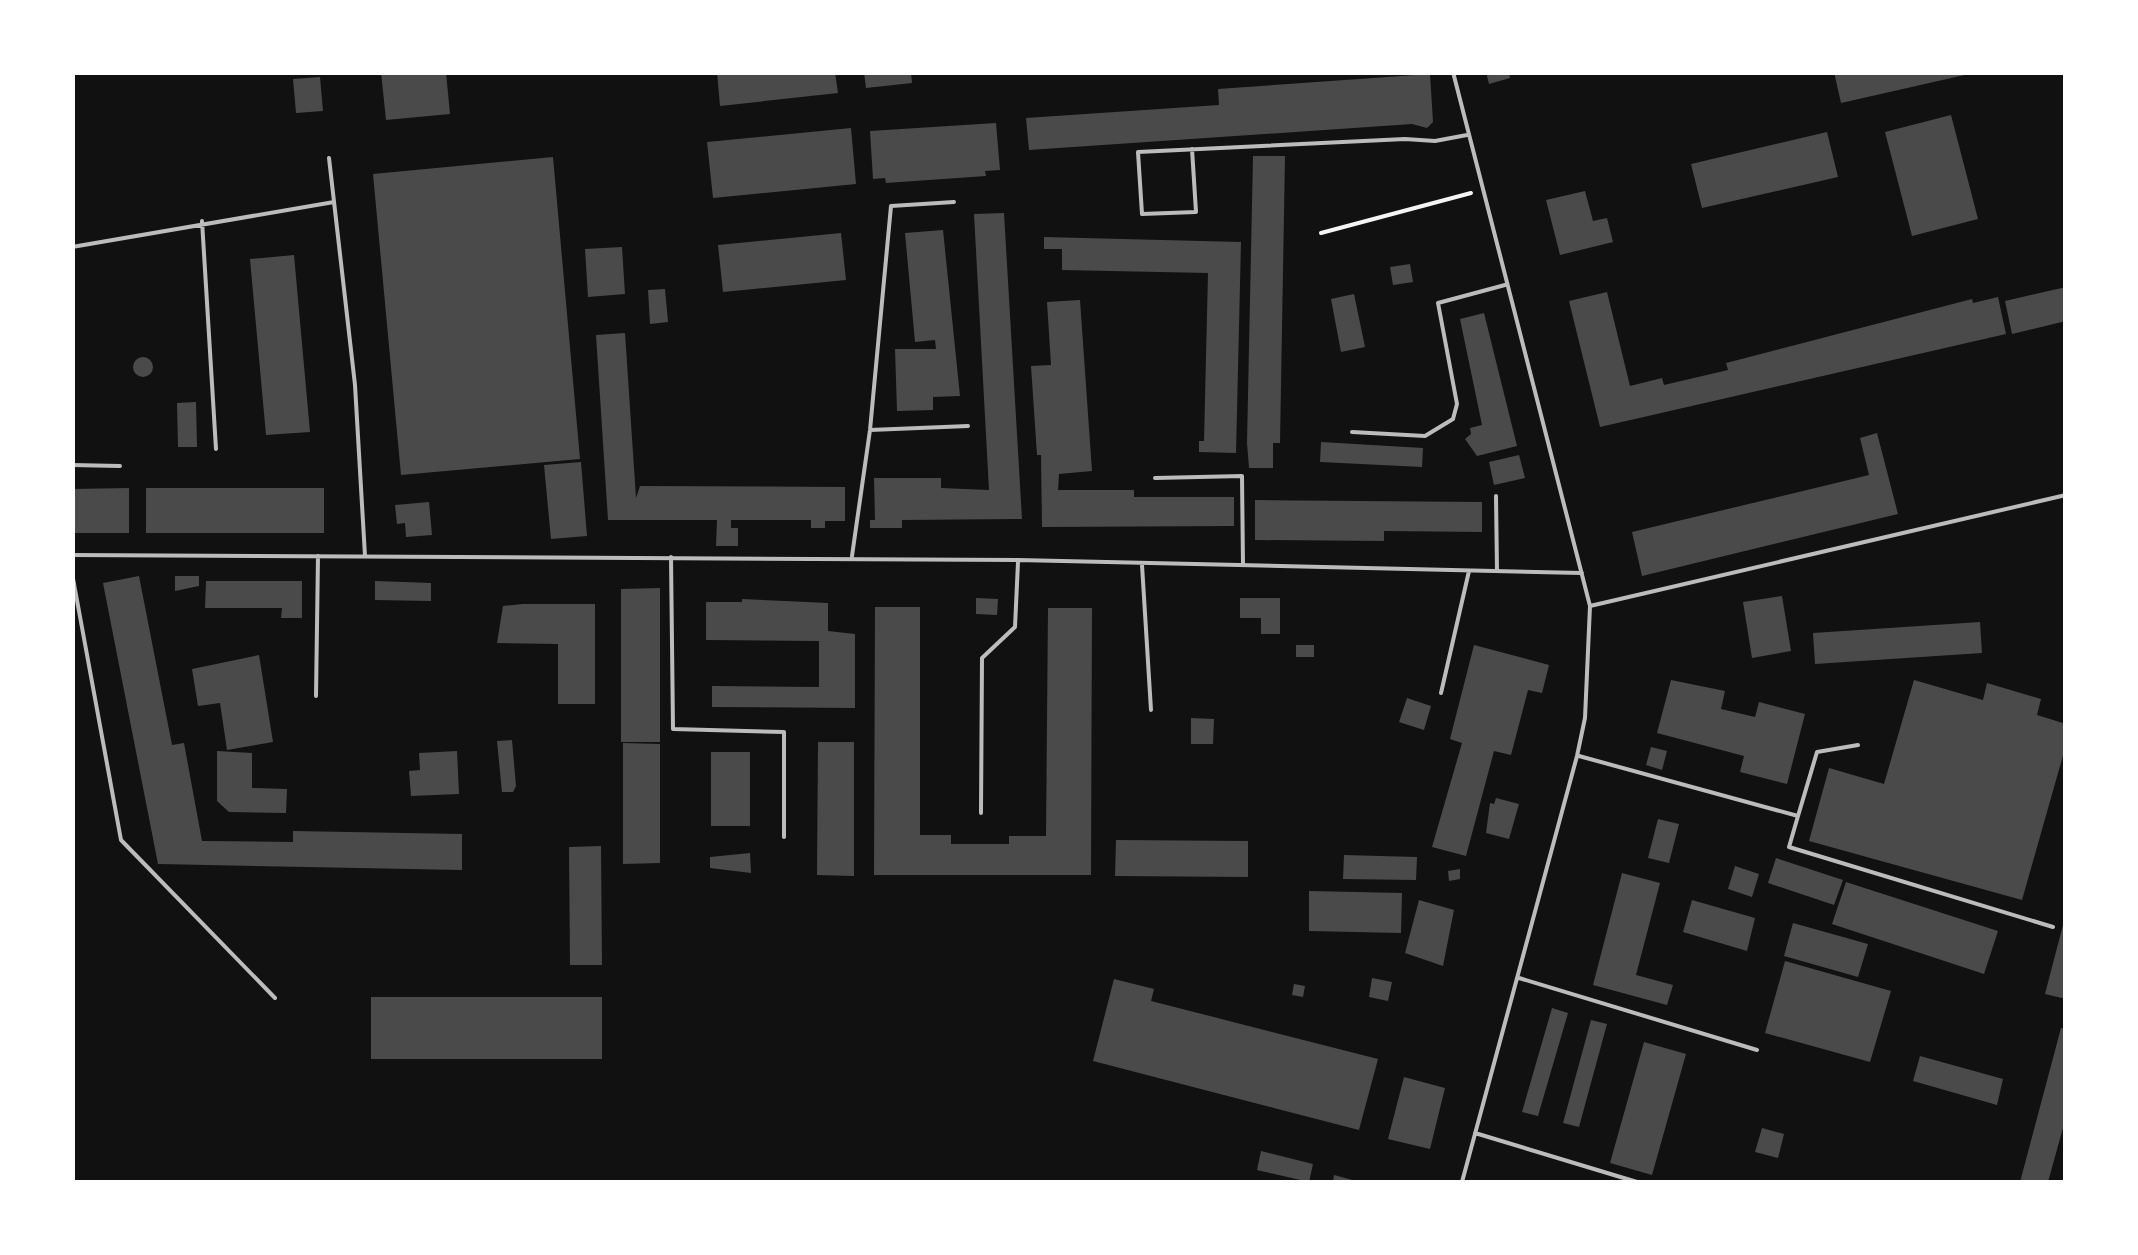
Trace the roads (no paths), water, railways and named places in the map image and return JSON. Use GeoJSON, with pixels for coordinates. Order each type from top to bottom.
{"type":"FeatureCollection","features":[{"type":"Feature","properties":{"kind":"lane"},"geometry":{"type":"LineString","coordinates":[[1453,72],[1590,606],[1585,718],[1577,756],[1462,1182]]}},
{"type":"Feature","properties":{"kind":"lane"},"geometry":{"type":"LineString","coordinates":[[1192,149],[1196,212],[1142,214],[1138,152],[1192,149],[1435,141],[1468,134]]}},
{"type":"Feature","properties":{"kind":"lane"},"geometry":{"type":"LineString","coordinates":[[329,158],[355,385],[364,557]]}},
{"type":"Feature","properties":{"kind":"lane"},"geometry":{"type":"LineString","coordinates":[[72,247],[202,221],[334,202]]}},
{"type":"Feature","properties":{"kind":"lane"},"geometry":{"type":"LineString","coordinates":[[852,558],[870,430],[890,206],[954,202]]}},
{"type":"Feature","properties":{"kind":"lane"},"geometry":{"type":"LineString","coordinates":[[202,221],[216,449]]}},
{"type":"Feature","properties":{"kind":"lane"},"geometry":{"type":"LineString","coordinates":[[1352,432],[1425,436],[1453,419],[1457,404],[1438,303],[1506,285]]}},
{"type":"Feature","properties":{"kind":"lane"},"geometry":{"type":"LineString","coordinates":[[870,430],[968,426]]}},
{"type":"Feature","properties":{"kind":"lane"},"geometry":{"type":"LineString","coordinates":[[72,465],[120,466]]}},
{"type":"Feature","properties":{"kind":"lane"},"geometry":{"type":"LineString","coordinates":[[1155,478],[1242,476],[1244,566]]}},
{"type":"Feature","properties":{"kind":"lane"},"geometry":{"type":"LineString","coordinates":[[1590,606],[2066,495]]}},
{"type":"Feature","properties":{"kind":"lane"},"geometry":{"type":"LineString","coordinates":[[1496,496],[1497,572]]}},
{"type":"Feature","properties":{"kind":"lane"},"geometry":{"type":"LineString","coordinates":[[72,555],[852,558],[1582,573]]}},
{"type":"Feature","properties":{"kind":"lane"},"geometry":{"type":"LineString","coordinates":[[316,696],[318,556]]}},
{"type":"Feature","properties":{"kind":"lane"},"geometry":{"type":"LineString","coordinates":[[671,557],[673,729],[784,732],[784,837]]}},
{"type":"Feature","properties":{"kind":"lane"},"geometry":{"type":"LineString","coordinates":[[980,813],[982,658],[1014,627],[1018,560]]}},
{"type":"Feature","properties":{"kind":"lane"},"geometry":{"type":"LineString","coordinates":[[1142,564],[1150,710]]}},
{"type":"Feature","properties":{"kind":"lane"},"geometry":{"type":"LineString","coordinates":[[1441,694],[1469,570]]}},
{"type":"Feature","properties":{"kind":"lane"},"geometry":{"type":"LineString","coordinates":[[72,573],[120,840],[275,998]]}},
{"type":"Feature","properties":{"kind":"lane"},"geometry":{"type":"LineString","coordinates":[[1858,745],[1817,752],[1789,847],[2053,928]]}},
{"type":"Feature","properties":{"kind":"lane"},"geometry":{"type":"LineString","coordinates":[[1577,756],[1798,816]]}},
{"type":"Feature","properties":{"kind":"lane"},"geometry":{"type":"LineString","coordinates":[[1519,978],[1757,1050]]}},
{"type":"Feature","properties":{"kind":"lane"},"geometry":{"type":"LineString","coordinates":[[1475,1134],[1637,1182]]}}]}
